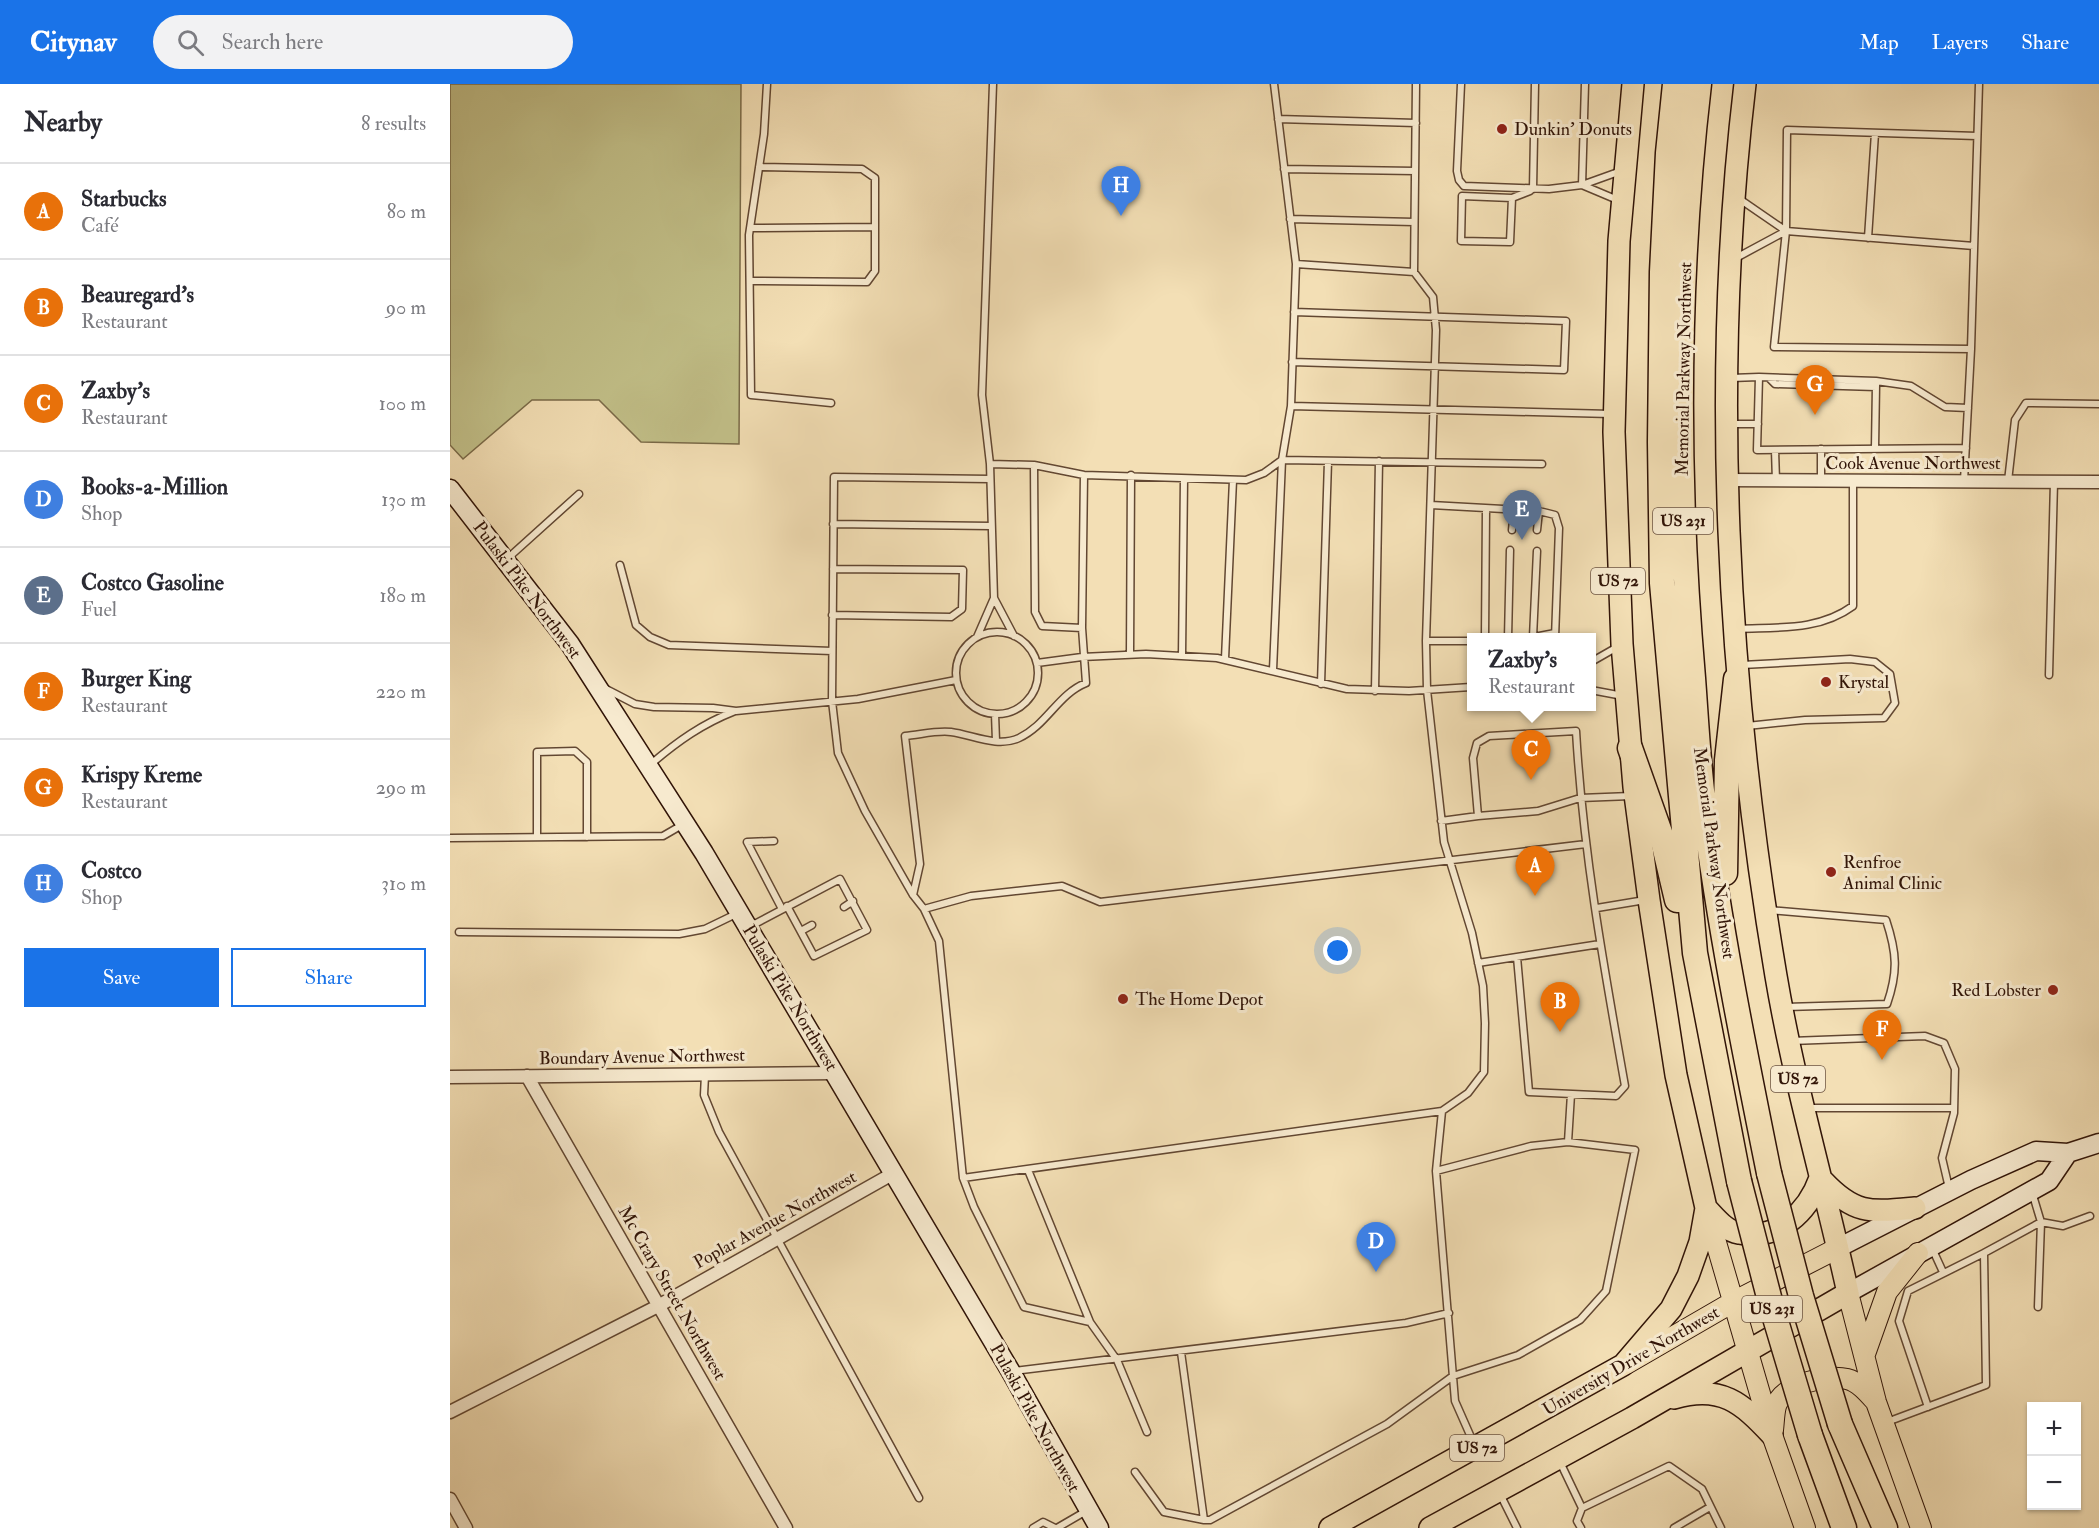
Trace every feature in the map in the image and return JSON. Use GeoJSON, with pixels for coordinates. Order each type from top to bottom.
{"type":"FeatureCollection","features":[{"type":"Feature","properties":{"kind":"highway","name":"US 72"},"geometry":{"type":"LineString","coordinates":[[1623,1365],[1671,1309],[1688,1276],[1700,1242],[1706,1208],[1676,1075],[1649,900],[1630,748],[1622,644],[1614,414],[1621,201],[1633,84]]}},
{"type":"Feature","properties":{"kind":"highway","name":"Memorial Parkway Northwest"},"geometry":{"type":"LineString","coordinates":[[1675,84],[1668,153],[1662,272],[1660,442],[1662,583],[1695,953],[1739,1181],[1770,1301],[1810,1435],[1844,1528]]}},
{"type":"Feature","properties":{"kind":"highway","name":"Memorial Parkway Northwest"},"geometry":{"type":"LineString","coordinates":[[1700,84],[1683,312],[1683,531],[1702,795],[1728,956],[1769,1173],[1801,1296],[1840,1424],[1885,1528]]}},
{"type":"Feature","properties":{"kind":"highway","name":"US 72"},"geometry":{"type":"LineString","coordinates":[[1430,1528],[1558,1459],[1848,1293],[1782,1007],[1766,909],[1736,672],[1727,480],[1728,378],[1735,196],[1744,84]]}},
{"type":"Feature","properties":{"kind":"highway"},"geometry":{"type":"LineString","coordinates":[[1728,956],[1725,861],[1727,760],[1736,672]]}},
{"type":"Feature","properties":{"kind":"highway"},"geometry":{"type":"LineString","coordinates":[[1630,748],[1663,841],[1678,906],[1695,953]]}},
{"type":"Feature","properties":{"kind":"highway"},"geometry":{"type":"LineString","coordinates":[[1706,1208],[1725,1227],[1739,1234],[1776,1229],[1791,1222],[1810,1202],[1820,1178],[1842,1201],[1866,1209],[1915,1208]]}},
{"type":"Feature","properties":{"kind":"highway","name":"University Drive Northwest"},"geometry":{"type":"LineString","coordinates":[[1330,1528],[1623,1365]]}},
{"type":"Feature","properties":{"kind":"highway"},"geometry":{"type":"LineString","coordinates":[[1659,1402],[1700,1394],[1732,1398],[1748,1410],[1772,1435]]}},
{"type":"Feature","properties":{"kind":"main road","name":"Pulaski Pike Northwest"},"geometry":{"type":"LineString","coordinates":[[450,489],[456,507],[505,560],[570,644],[685,823],[1011,1372],[1099,1528]]}},
{"type":"Feature","properties":{"kind":"main road","name":"University Drive Northwest"},"geometry":{"type":"LineString","coordinates":[[1623,1365],[1733,1302],[1949,1191],[2036,1151],[2068,1153],[2099,1143]]}},
{"type":"Feature","properties":{"kind":"main road"},"geometry":{"type":"LineString","coordinates":[[1921,1528],[1876,1402],[1848,1293],[2049,1181],[2068,1153]]}},
{"type":"Feature","properties":{"kind":"main road"},"geometry":{"type":"LineString","coordinates":[[1706,1208],[1772,1435],[1805,1528]]}},
{"type":"Feature","properties":{"kind":"main road"},"geometry":{"type":"LineString","coordinates":[[1864,1356],[1887,1292],[1925,1249]]}},
{"type":"Feature","properties":{"kind":"main road"},"geometry":{"type":"LineString","coordinates":[[1772,1435],[1776,1404],[1789,1391],[1811,1382],[1847,1379],[1859,1385],[1876,1402]]}},
{"type":"Feature","properties":{"kind":"street","name":"Cook Avenue Northwest"},"geometry":{"type":"LineString","coordinates":[[1727,480],[2099,482]]}},
{"type":"Feature","properties":{"kind":"street","name":"Boundary Avenue Northwest"},"geometry":{"type":"LineString","coordinates":[[450,1077],[835,1073]]}},
{"type":"Feature","properties":{"kind":"street","name":"Mc Crary Street Northwest"},"geometry":{"type":"LineString","coordinates":[[528,1076],[786,1528]]}},
{"type":"Feature","properties":{"kind":"street","name":"Poplar Avenue Northwest"},"geometry":{"type":"LineString","coordinates":[[450,1412],[658,1306],[894,1173]]}},
{"type":"Feature","properties":{"kind":"street"},"geometry":{"type":"LineString","coordinates":[[450,1499],[466,1528]]}},
{"type":"Feature","properties":{"kind":"lane"},"geometry":{"type":"LineString","coordinates":[[767,84],[750,228],[751,395],[831,403]]}},
{"type":"Feature","properties":{"kind":"lane"},"geometry":{"type":"LineString","coordinates":[[993,84],[982,395],[990,464],[994,598],[1014,636]]}},
{"type":"Feature","properties":{"kind":"lane"},"geometry":{"type":"LineString","coordinates":[[1273,670],[1282,460],[1291,406],[1296,264],[1274,84]]}},
{"type":"Feature","properties":{"kind":"lane"},"geometry":{"type":"LineString","coordinates":[[963,1178],[1442,1111],[1468,1093],[1484,1072],[1485,1023],[1478,963],[1449,860],[1441,821],[1427,690],[1426,641],[1435,318],[1433,297],[1414,272],[1416,84]]}},
{"type":"Feature","properties":{"kind":"lane"},"geometry":{"type":"LineString","coordinates":[[1461,84],[1459,180],[1469,188],[1533,189],[1582,185],[1624,170]]}},
{"type":"Feature","properties":{"kind":"lane"},"geometry":{"type":"LineString","coordinates":[[1533,189],[1535,84]]}},
{"type":"Feature","properties":{"kind":"lane"},"geometry":{"type":"LineString","coordinates":[[1582,185],[1585,84]]}},
{"type":"Feature","properties":{"kind":"lane"},"geometry":{"type":"LineString","coordinates":[[1964,482],[1971,349],[1979,84]]}},
{"type":"Feature","properties":{"kind":"lane"},"geometry":{"type":"LineString","coordinates":[[1278,119],[1416,123]]}},
{"type":"Feature","properties":{"kind":"lane"},"geometry":{"type":"LineString","coordinates":[[1971,349],[1774,346],[1786,231],[1787,130],[1977,136]]}},
{"type":"Feature","properties":{"kind":"lane"},"geometry":{"type":"LineString","coordinates":[[1868,238],[1875,133]]}},
{"type":"Feature","properties":{"kind":"lane"},"geometry":{"type":"LineString","coordinates":[[750,281],[867,282],[874,271],[875,178],[862,169],[759,167]]}},
{"type":"Feature","properties":{"kind":"lane"},"geometry":{"type":"LineString","coordinates":[[1284,168],[1415,171]]}},
{"type":"Feature","properties":{"kind":"lane"},"geometry":{"type":"LineString","coordinates":[[1582,185],[1621,201]]}},
{"type":"Feature","properties":{"kind":"lane"},"geometry":{"type":"LineString","coordinates":[[1512,198],[1510,242],[1461,241],[1462,196],[1512,198],[1533,189]]}},
{"type":"Feature","properties":{"kind":"lane"},"geometry":{"type":"LineString","coordinates":[[1735,196],[1786,231],[1974,246]]}},
{"type":"Feature","properties":{"kind":"lane"},"geometry":{"type":"LineString","coordinates":[[1290,219],[1414,222]]}},
{"type":"Feature","properties":{"kind":"lane"},"geometry":{"type":"LineString","coordinates":[[750,228],[875,227]]}},
{"type":"Feature","properties":{"kind":"lane"},"geometry":{"type":"LineString","coordinates":[[1732,260],[1786,231]]}},
{"type":"Feature","properties":{"kind":"lane"},"geometry":{"type":"LineString","coordinates":[[1296,264],[1414,272]]}},
{"type":"Feature","properties":{"kind":"lane"},"geometry":{"type":"LineString","coordinates":[[1292,362],[1564,370],[1566,321],[1294,312]]}},
{"type":"Feature","properties":{"kind":"lane"},"geometry":{"type":"LineString","coordinates":[[1728,378],[1759,377],[1911,386],[1945,407],[1968,408]]}},
{"type":"Feature","properties":{"kind":"lane"},"geometry":{"type":"LineString","coordinates":[[1759,377],[1757,450],[1966,448]]}},
{"type":"Feature","properties":{"kind":"lane"},"geometry":{"type":"LineString","coordinates":[[1875,448],[1876,384]]}},
{"type":"Feature","properties":{"kind":"lane"},"geometry":{"type":"LineString","coordinates":[[2008,482],[2016,420],[2026,403],[2099,404]]}},
{"type":"Feature","properties":{"kind":"lane"},"geometry":{"type":"LineString","coordinates":[[1291,406],[1614,414]]}},
{"type":"Feature","properties":{"kind":"lane"},"geometry":{"type":"LineString","coordinates":[[1728,424],[1758,424]]}},
{"type":"Feature","properties":{"kind":"lane"},"geometry":{"type":"LineString","coordinates":[[1821,449],[1821,481]]}},
{"type":"Feature","properties":{"kind":"lane"},"geometry":{"type":"LineString","coordinates":[[1775,450],[1776,481]]}},
{"type":"Feature","properties":{"kind":"lane"},"geometry":{"type":"LineString","coordinates":[[990,464],[1034,465],[1084,475],[1233,480],[1246,480],[1264,473],[1282,460],[1542,464]]}},
{"type":"Feature","properties":{"kind":"lane"},"geometry":{"type":"LineString","coordinates":[[1321,684],[1328,461]]}},
{"type":"Feature","properties":{"kind":"lane"},"geometry":{"type":"LineString","coordinates":[[1375,691],[1379,461]]}},
{"type":"Feature","properties":{"kind":"lane"},"geometry":{"type":"LineString","coordinates":[[1034,465],[1035,612],[1042,626],[1082,628]]}},
{"type":"Feature","properties":{"kind":"lane"},"geometry":{"type":"LineString","coordinates":[[913,895],[920,864],[905,736],[949,732],[996,741],[1017,739],[1042,723],[1071,689],[1086,683],[1082,657],[1084,475]]}},
{"type":"Feature","properties":{"kind":"lane"},"geometry":{"type":"LineString","coordinates":[[1130,654],[1131,476]]}},
{"type":"Feature","properties":{"kind":"lane"},"geometry":{"type":"LineString","coordinates":[[990,479],[834,477],[832,701],[838,753],[846,773],[913,895],[924,909],[939,941],[963,1178],[974,1207],[1024,1307],[1090,1322]]}},
{"type":"Feature","properties":{"kind":"lane"},"geometry":{"type":"LineString","coordinates":[[1182,656],[1184,478]]}},
{"type":"Feature","properties":{"kind":"lane"},"geometry":{"type":"LineString","coordinates":[[1225,659],[1233,480]]}},
{"type":"Feature","properties":{"kind":"lane"},"geometry":{"type":"LineString","coordinates":[[1734,629],[1815,625],[1837,618],[1852,606],[1853,481]]}},
{"type":"Feature","properties":{"kind":"lane"},"geometry":{"type":"LineString","coordinates":[[2049,675],[2054,482]]}},
{"type":"Feature","properties":{"kind":"lane"},"geometry":{"type":"LineString","coordinates":[[505,560],[579,494]]}},
{"type":"Feature","properties":{"kind":"lane"},"geometry":{"type":"LineString","coordinates":[[1431,505],[1539,511],[1555,515],[1559,528],[1555,633]]}},
{"type":"Feature","properties":{"kind":"lane"},"geometry":{"type":"LineString","coordinates":[[1485,633],[1486,509]]}},
{"type":"Feature","properties":{"kind":"lane"},"geometry":{"type":"LineString","coordinates":[[1512,530],[1514,511]]}},
{"type":"Feature","properties":{"kind":"lane"},"geometry":{"type":"LineString","coordinates":[[1537,530],[1539,511]]}},
{"type":"Feature","properties":{"kind":"lane"},"geometry":{"type":"LineString","coordinates":[[833,524],[991,526]]}},
{"type":"Feature","properties":{"kind":"lane"},"geometry":{"type":"LineString","coordinates":[[1508,633],[1510,550]]}},
{"type":"Feature","properties":{"kind":"lane"},"geometry":{"type":"LineString","coordinates":[[1533,633],[1536,551]]}},
{"type":"Feature","properties":{"kind":"lane"},"geometry":{"type":"LineString","coordinates":[[620,565],[636,625],[650,637],[669,645],[832,651]]}},
{"type":"Feature","properties":{"kind":"lane"},"geometry":{"type":"LineString","coordinates":[[832,615],[951,617],[962,609],[963,570],[833,569]]}},
{"type":"Feature","properties":{"kind":"lane"},"geometry":{"type":"LineString","coordinates":[[977,637],[989,632],[1014,636],[1024,642],[1037,663],[1035,689],[1028,700],[1017,709],[995,714],[979,710],[968,703],[956,680],[959,655],[977,637],[994,598]]}},
{"type":"Feature","properties":{"kind":"lane"},"geometry":{"type":"LineString","coordinates":[[1426,641],[1467,640]]}},
{"type":"Feature","properties":{"kind":"lane"},"geometry":{"type":"LineString","coordinates":[[1596,659],[1622,644]]}},
{"type":"Feature","properties":{"kind":"lane"},"geometry":{"type":"LineString","coordinates":[[1037,663],[1130,654],[1182,656],[1225,659],[1321,684],[1375,691],[1467,687]]}},
{"type":"Feature","properties":{"kind":"lane"},"geometry":{"type":"LineString","coordinates":[[1736,672],[1810,660],[1875,662],[1890,674],[1895,703],[1884,718],[1805,720],[1743,726]]}},
{"type":"Feature","properties":{"kind":"lane"},"geometry":{"type":"LineString","coordinates":[[597,685],[635,704],[736,711],[858,699],[956,680]]}},
{"type":"Feature","properties":{"kind":"lane"},"geometry":{"type":"LineString","coordinates":[[1596,691],[1626,697]]}},
{"type":"Feature","properties":{"kind":"lane"},"geometry":{"type":"LineString","coordinates":[[649,766],[679,740],[707,722],[736,711]]}},
{"type":"Feature","properties":{"kind":"lane"},"geometry":{"type":"LineString","coordinates":[[995,714],[996,741]]}},
{"type":"Feature","properties":{"kind":"lane"},"geometry":{"type":"LineString","coordinates":[[1478,816],[1473,758],[1477,743],[1489,736],[1576,731],[1580,798],[1591,892],[1597,908],[1600,944],[1625,1086],[1616,1096],[1529,1092],[1517,957]]}},
{"type":"Feature","properties":{"kind":"lane"},"geometry":{"type":"LineString","coordinates":[[537,837],[537,752],[575,751],[587,762],[587,837]]}},
{"type":"Feature","properties":{"kind":"lane"},"geometry":{"type":"LineString","coordinates":[[1441,821],[1538,812],[1580,798],[1635,795]]}},
{"type":"Feature","properties":{"kind":"lane"},"geometry":{"type":"LineString","coordinates":[[450,838],[663,836],[685,823]]}},
{"type":"Feature","properties":{"kind":"lane"},"geometry":{"type":"LineString","coordinates":[[459,932],[679,934],[744,920],[785,908],[840,879],[867,930],[814,956],[801,931],[785,908],[747,842],[774,841]]}},
{"type":"Feature","properties":{"kind":"lane"},"geometry":{"type":"LineString","coordinates":[[924,909],[971,896],[1062,886],[1100,902],[1586,844]]}},
{"type":"Feature","properties":{"kind":"lane"},"geometry":{"type":"LineString","coordinates":[[1597,908],[1649,900]]}},
{"type":"Feature","properties":{"kind":"lane"},"geometry":{"type":"LineString","coordinates":[[844,907],[853,902]]}},
{"type":"Feature","properties":{"kind":"lane"},"geometry":{"type":"LineString","coordinates":[[1766,909],[1886,921],[1896,948],[1895,969],[1887,1004],[1782,1007]]}},
{"type":"Feature","properties":{"kind":"lane"},"geometry":{"type":"LineString","coordinates":[[801,931],[812,925]]}},
{"type":"Feature","properties":{"kind":"lane"},"geometry":{"type":"LineString","coordinates":[[1478,963],[1600,944]]}},
{"type":"Feature","properties":{"kind":"lane"},"geometry":{"type":"LineString","coordinates":[[1790,1041],[1933,1037],[1944,1043],[1949,1050],[1955,1069],[1954,1108],[1942,1158],[1949,1191]]}},
{"type":"Feature","properties":{"kind":"lane"},"geometry":{"type":"LineString","coordinates":[[705,1074],[704,1095],[708,1110],[918,1498]]}},
{"type":"Feature","properties":{"kind":"lane"},"geometry":{"type":"LineString","coordinates":[[1568,1142],[1571,1094]]}},
{"type":"Feature","properties":{"kind":"lane"},"geometry":{"type":"LineString","coordinates":[[1805,1108],[1954,1108]]}},
{"type":"Feature","properties":{"kind":"lane"},"geometry":{"type":"LineString","coordinates":[[1442,1111],[1436,1171],[1455,1401],[1476,1448]]}},
{"type":"Feature","properties":{"kind":"lane"},"geometry":{"type":"LineString","coordinates":[[1135,1472],[1164,1512],[1210,1520],[1388,1424],[1453,1376],[1518,1355],[1580,1320],[1606,1291],[1635,1150],[1568,1142],[1532,1146],[1436,1171]]}},
{"type":"Feature","properties":{"kind":"lane"},"geometry":{"type":"LineString","coordinates":[[1028,1170],[1090,1322],[1117,1360],[1147,1432]]}},
{"type":"Feature","properties":{"kind":"lane"},"geometry":{"type":"LineString","coordinates":[[2032,1191],[2041,1222],[2038,1307]]}},
{"type":"Feature","properties":{"kind":"lane"},"geometry":{"type":"LineString","coordinates":[[1928,1407],[1899,1321],[1908,1291],[2041,1222],[2063,1226],[2090,1216]]}},
{"type":"Feature","properties":{"kind":"lane"},"geometry":{"type":"LineString","coordinates":[[1925,1249],[1944,1272]]}},
{"type":"Feature","properties":{"kind":"lane"},"geometry":{"type":"LineString","coordinates":[[1884,1423],[1986,1385],[1984,1253]]}},
{"type":"Feature","properties":{"kind":"lane"},"geometry":{"type":"LineString","coordinates":[[1011,1372],[1406,1323],[1449,1313]]}},
{"type":"Feature","properties":{"kind":"lane"},"geometry":{"type":"LineString","coordinates":[[1182,1352],[1204,1520]]}},
{"type":"Feature","properties":{"kind":"lane"},"geometry":{"type":"LineString","coordinates":[[1558,1459],[1582,1508]]}},
{"type":"Feature","properties":{"kind":"lane"},"geometry":{"type":"LineString","coordinates":[[1581,1528],[1577,1521],[1582,1508],[1669,1466],[1682,1472],[1702,1490],[1721,1528]]}},
{"type":"Feature","properties":{"kind":"lane"},"geometry":{"type":"LineString","coordinates":[[1499,1491],[1517,1528]]}},
{"type":"Feature","properties":{"kind":"lane"},"geometry":{"type":"LineString","coordinates":[[1674,1528],[1710,1507]]}},
{"type":"Feature","properties":{"kind":"lane"},"geometry":{"type":"LineString","coordinates":[[1033,1528],[1043,1522],[1056,1528],[1088,1510]]}},
{"type":"Feature","properties":{"kind":"shaded area"},"geometry":{"type":"Polygon","coordinates":[[[450,84],[741,84],[739,444],[641,442],[599,400],[532,400],[463,459],[450,445],[450,84]]]}},
{"type":"Feature","properties":{"kind":"place","name":"Dunkin' Donuts"},"geometry":{"type":"Point","coordinates":[1502,129]}},
{"type":"Feature","properties":{"kind":"place","name":"Costco"},"geometry":{"type":"Point","coordinates":[1121,216]}},
{"type":"Feature","properties":{"kind":"place","name":"Krispy Kreme"},"geometry":{"type":"Point","coordinates":[1815,415]}},
{"type":"Feature","properties":{"kind":"place","name":"Costco Gasoline"},"geometry":{"type":"Point","coordinates":[1522,540]}},
{"type":"Feature","properties":{"kind":"place","name":"Krystal"},"geometry":{"type":"Point","coordinates":[1826,682]}},
{"type":"Feature","properties":{"kind":"place","name":"Zaxby's"},"geometry":{"type":"Point","coordinates":[1531,780]}},
{"type":"Feature","properties":{"kind":"place","name":"Renfroe Animal Clinic"},"geometry":{"type":"Point","coordinates":[1831,872]}},
{"type":"Feature","properties":{"kind":"place","name":"Starbucks"},"geometry":{"type":"Point","coordinates":[1535,896]}},
{"type":"Feature","properties":{"kind":"place","name":"Red Lobster"},"geometry":{"type":"Point","coordinates":[2053,990]}},
{"type":"Feature","properties":{"kind":"place","name":"The Home Depot"},"geometry":{"type":"Point","coordinates":[1123,999]}},
{"type":"Feature","properties":{"kind":"place","name":"Beauregard's"},"geometry":{"type":"Point","coordinates":[1560,1032]}},
{"type":"Feature","properties":{"kind":"place","name":"Burger King"},"geometry":{"type":"Point","coordinates":[1882,1060]}},
{"type":"Feature","properties":{"kind":"place","name":"Books-a-Million"},"geometry":{"type":"Point","coordinates":[1376,1272]}}]}
